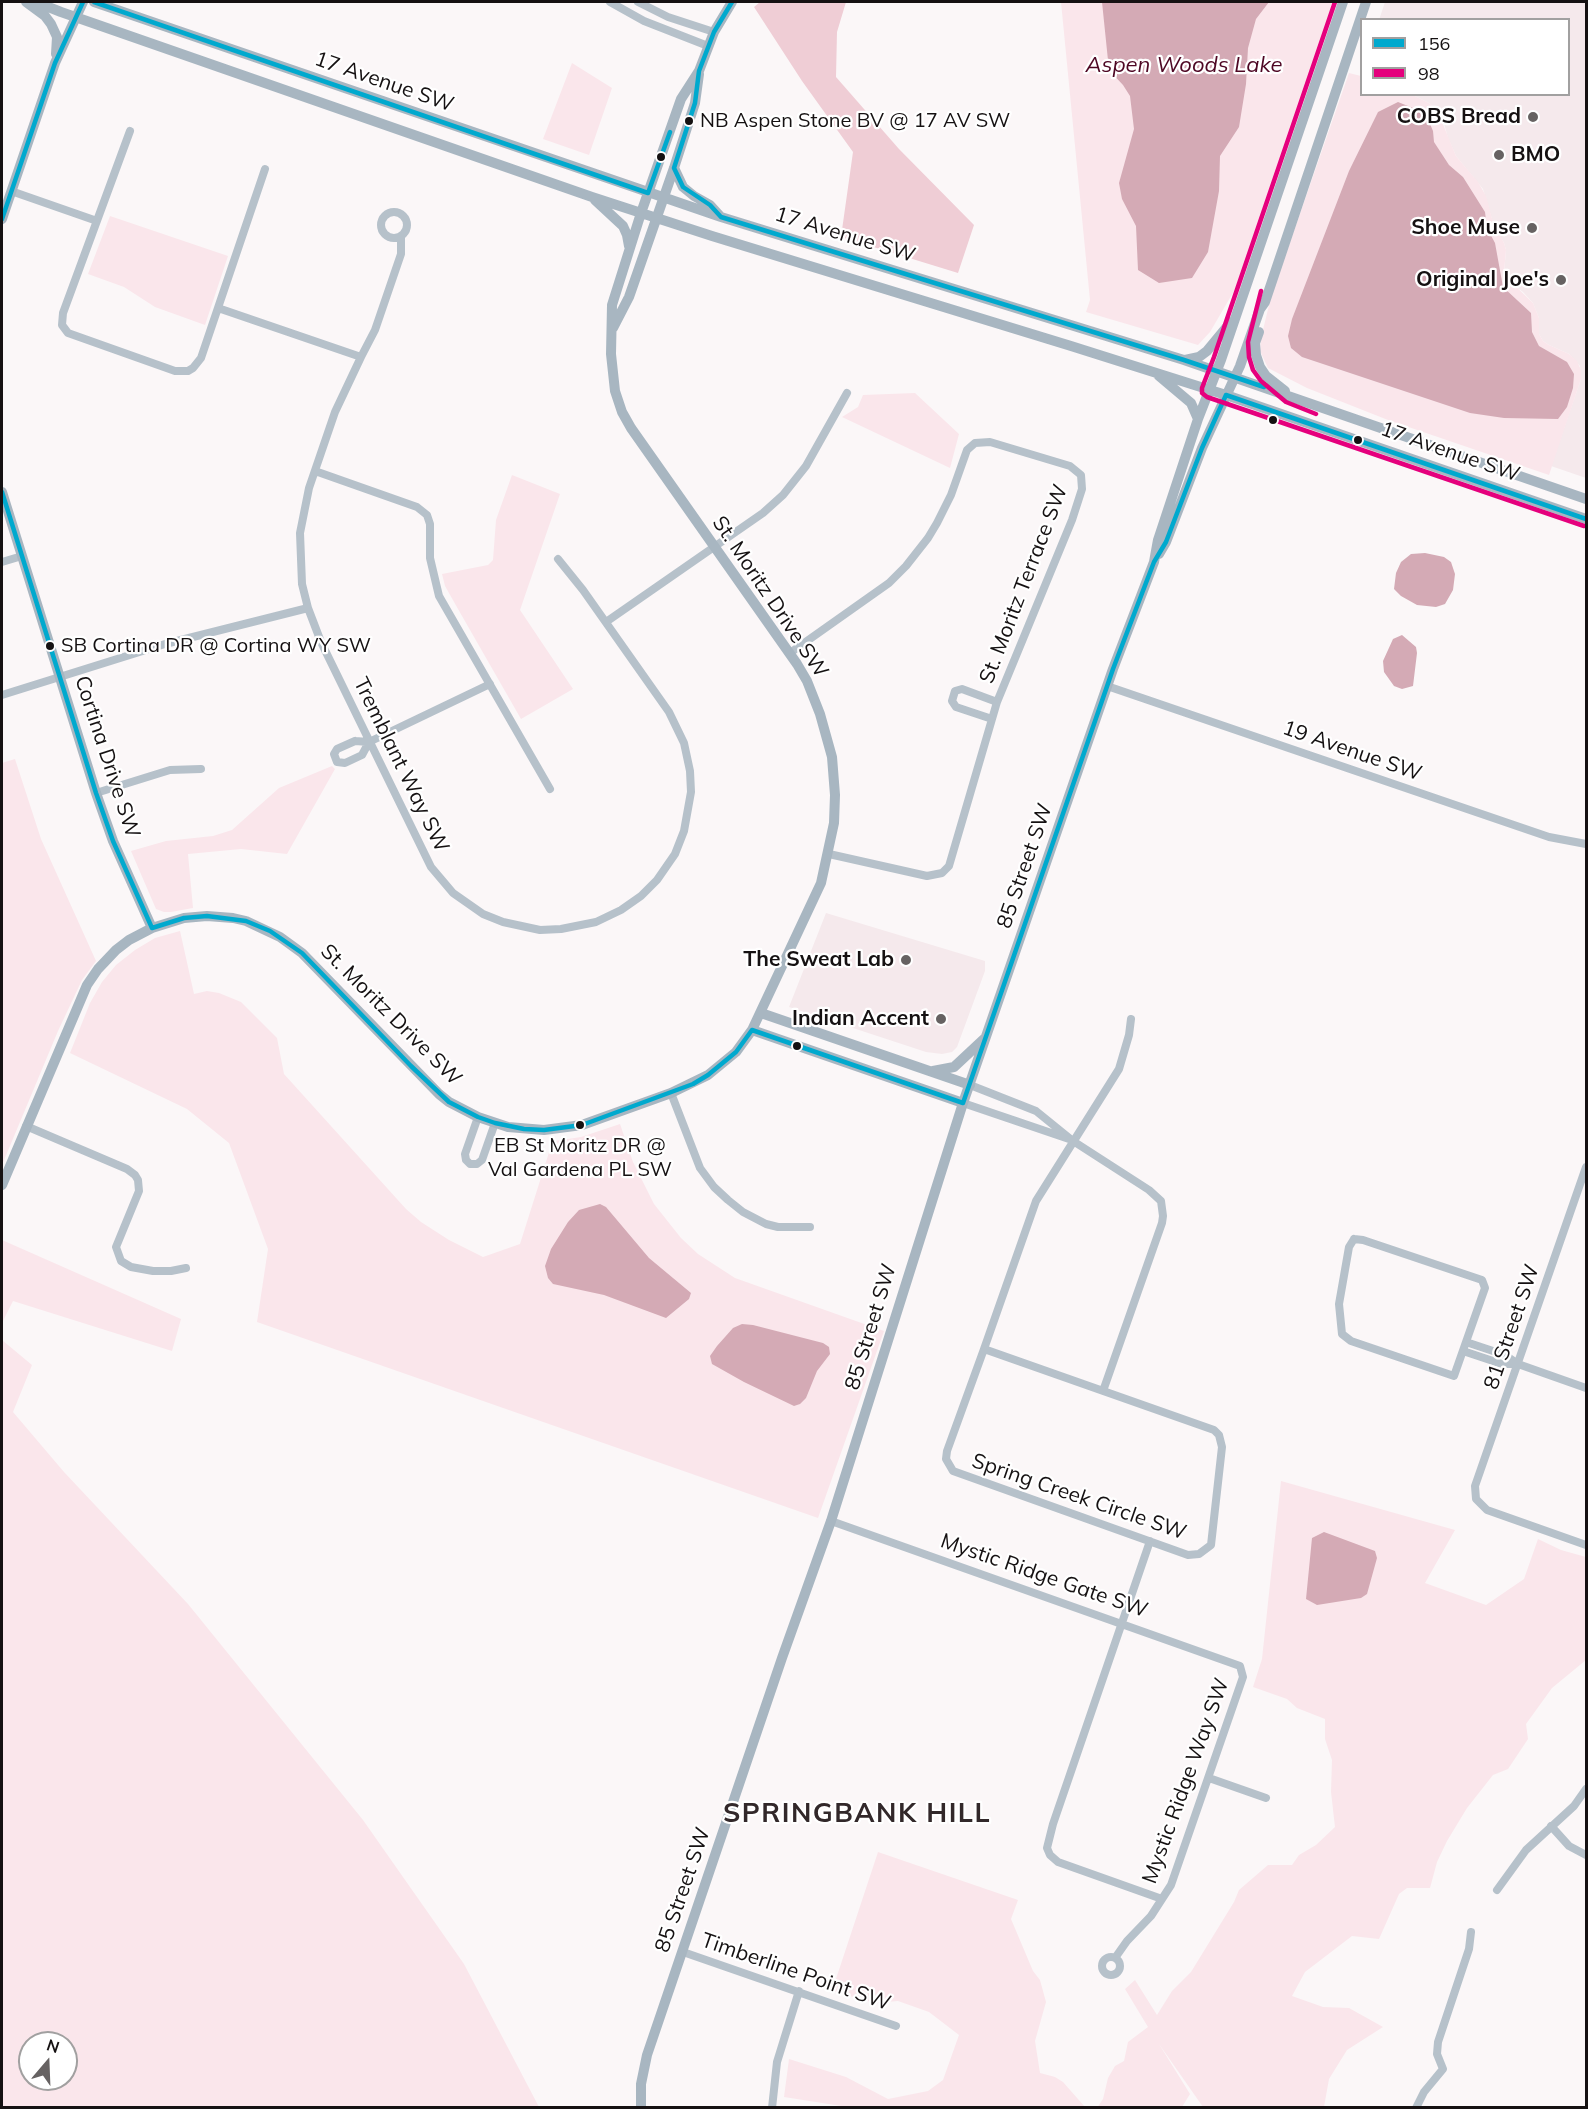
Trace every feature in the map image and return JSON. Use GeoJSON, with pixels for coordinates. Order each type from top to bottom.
{"type":"FeatureCollection","features":[{"type":"Feature","properties":{"kind":"street"},"geometry":{"type":"LineString","coordinates":[[26,2],[45,16],[57,37],[55,63]]}},
{"type":"Feature","properties":{"kind":"street","name":"17 Avenue SW"},"geometry":{"type":"LineString","coordinates":[[36,2],[592,197],[1226,395],[1587,519]]}},
{"type":"Feature","properties":{"kind":"street"},"geometry":{"type":"LineString","coordinates":[[2,219],[55,63],[83,2]]}},
{"type":"Feature","properties":{"kind":"street","name":"17 Avenue SW"},"geometry":{"type":"LineString","coordinates":[[94,2],[721,218],[1184,360],[1587,498]]}},
{"type":"Feature","properties":{"kind":"street"},"geometry":{"type":"LineString","coordinates":[[610,2],[644,21],[708,46]]}},
{"type":"Feature","properties":{"kind":"street"},"geometry":{"type":"LineString","coordinates":[[638,2],[668,17],[714,32]]}},
{"type":"Feature","properties":{"kind":"street"},"geometry":{"type":"LineString","coordinates":[[699,70],[714,32],[732,2]]}},
{"type":"Feature","properties":{"kind":"street","name":"85 Street SW"},"geometry":{"type":"LineString","coordinates":[[1154,562],[1158,540],[1198,418],[1343,2]]}},
{"type":"Feature","properties":{"kind":"street","name":"85 Street SW"},"geometry":{"type":"LineString","coordinates":[[1361,18],[1366,2]]}},
{"type":"Feature","properties":{"kind":"street","name":"85 Street SW"},"geometry":{"type":"LineString","coordinates":[[641,2108],[640,2091],[644,2065],[782,1658],[831,1521],[963,1102],[1107,686],[1154,562],[1166,542],[1202,448],[1235,377],[1264,302],[1360,20]]}},
{"type":"Feature","properties":{"kind":"street","name":"St. Moritz Drive SW"},"geometry":{"type":"LineString","coordinates":[[613,328],[612,305],[641,213],[681,99],[699,70]]}},
{"type":"Feature","properties":{"kind":"street","name":"St. Moritz Drive SW"},"geometry":{"type":"LineString","coordinates":[[2,1185],[87,985],[98,969],[129,940],[152,928],[184,918],[215,916],[246,921],[280,937],[302,954],[429,1085],[449,1101],[478,1117],[524,1129],[561,1129],[582,1125],[693,1084],[736,1052],[752,1030],[821,883],[834,823],[835,795],[832,757],[814,698],[807,681],[790,653],[641,444],[622,412],[612,374],[610,339],[613,328],[629,297],[674,168],[695,102],[699,70]]}},
{"type":"Feature","properties":{"kind":"street"},"geometry":{"type":"LineString","coordinates":[[130,131],[61,319],[62,326],[65,332],[181,372],[193,368],[201,358],[265,169]]}},
{"type":"Feature","properties":{"kind":"street"},"geometry":{"type":"LineString","coordinates":[[674,168],[683,187],[710,205],[721,218]]}},
{"type":"Feature","properties":{"kind":"street"},"geometry":{"type":"LineString","coordinates":[[11,192],[96,221]]}},
{"type":"Feature","properties":{"kind":"street"},"geometry":{"type":"LineString","coordinates":[[592,197],[623,226],[630,249]]}},
{"type":"Feature","properties":{"kind":"street","name":"Tremblant Way SW"},"geometry":{"type":"LineString","coordinates":[[401,236],[401,254],[375,330],[334,412],[309,488],[300,533],[302,584],[316,631],[431,867],[453,893],[469,905],[503,922],[540,930],[582,926],[608,917],[641,896],[657,880],[675,854],[684,831],[691,792],[687,755],[669,712],[606,622],[558,559]]}},
{"type":"Feature","properties":{"kind":"street"},"geometry":{"type":"LineString","coordinates":[[1264,302],[1255,343],[1256,355],[1266,376],[1290,396]]}},
{"type":"Feature","properties":{"kind":"street"},"geometry":{"type":"LineString","coordinates":[[218,308],[361,357]]}},
{"type":"Feature","properties":{"kind":"street"},"geometry":{"type":"LineString","coordinates":[[1184,360],[1199,357],[1207,351],[1233,319]]}},
{"type":"Feature","properties":{"kind":"street"},"geometry":{"type":"LineString","coordinates":[[1155,373],[1191,403],[1198,418]]}},
{"type":"Feature","properties":{"kind":"street"},"geometry":{"type":"LineString","coordinates":[[606,622],[763,513],[783,495],[806,466],[847,393]]}},
{"type":"Feature","properties":{"kind":"street"},"geometry":{"type":"LineString","coordinates":[[1413,459],[1419,441]]}},
{"type":"Feature","properties":{"kind":"street","name":"St. Moritz Terrace SW"},"geometry":{"type":"LineString","coordinates":[[790,653],[889,583],[906,566],[928,538],[944,510],[967,450],[975,443],[990,442],[1070,466],[1079,472],[1083,483],[1072,520],[997,702],[950,863],[942,873],[927,876],[829,854]]}},
{"type":"Feature","properties":{"kind":"street"},"geometry":{"type":"LineString","coordinates":[[315,471],[417,507],[427,515],[430,524],[430,558],[439,596],[549,789]]}},
{"type":"Feature","properties":{"kind":"street"},"geometry":{"type":"LineString","coordinates":[[1554,508],[1560,489]]}},
{"type":"Feature","properties":{"kind":"street","name":"Cortina Drive SW"},"geometry":{"type":"LineString","coordinates":[[2,492],[96,793],[113,841],[152,928]]}},
{"type":"Feature","properties":{"kind":"street"},"geometry":{"type":"LineString","coordinates":[[2,562],[22,556]]}},
{"type":"Feature","properties":{"kind":"street"},"geometry":{"type":"LineString","coordinates":[[2,695],[165,644],[308,608]]}},
{"type":"Feature","properties":{"kind":"street"},"geometry":{"type":"LineString","coordinates":[[369,742],[490,684]]}},
{"type":"Feature","properties":{"kind":"street","name":"19 Avenue SW"},"geometry":{"type":"LineString","coordinates":[[1107,686],[1549,837],[1587,844]]}},
{"type":"Feature","properties":{"kind":"street"},"geometry":{"type":"LineString","coordinates":[[992,719],[957,706],[952,701],[955,691],[962,688],[997,702]]}},
{"type":"Feature","properties":{"kind":"street"},"geometry":{"type":"LineString","coordinates":[[96,793],[170,770],[201,769]]}},
{"type":"Feature","properties":{"kind":"street"},"geometry":{"type":"LineString","coordinates":[[761,1013],[970,1085],[1036,1111],[1073,1141],[1155,1194],[1163,1208],[1162,1223],[1103,1391]]}},
{"type":"Feature","properties":{"kind":"street","name":"Spring Creek Circle SW"},"geometry":{"type":"LineString","coordinates":[[984,1349],[1209,1428],[1219,1435],[1222,1440],[1211,1545],[1193,1556],[958,1474],[950,1468],[946,1459],[947,1451],[1036,1201],[1119,1069],[1131,1019]]}},
{"type":"Feature","properties":{"kind":"street"},"geometry":{"type":"LineString","coordinates":[[752,1030],[1073,1141]]}},
{"type":"Feature","properties":{"kind":"street"},"geometry":{"type":"LineString","coordinates":[[930,1071],[954,1067],[986,1037]]}},
{"type":"Feature","properties":{"kind":"street"},"geometry":{"type":"LineString","coordinates":[[671,1093],[700,1168],[714,1187],[743,1212],[766,1224],[778,1227],[810,1227]]}},
{"type":"Feature","properties":{"kind":"street"},"geometry":{"type":"LineString","coordinates":[[478,1117],[465,1154],[470,1164],[477,1164],[482,1160],[495,1123]]}},
{"type":"Feature","properties":{"kind":"street"},"geometry":{"type":"LineString","coordinates":[[26,1126],[127,1169],[135,1175],[139,1191],[116,1247],[121,1261],[130,1267],[153,1270],[171,1271],[186,1268]]}},
{"type":"Feature","properties":{"kind":"street","name":"81 Street SW"},"geometry":{"type":"LineString","coordinates":[[1587,1167],[1475,1486],[1476,1498],[1487,1510],[1587,1545]]}},
{"type":"Feature","properties":{"kind":"street"},"geometry":{"type":"LineString","coordinates":[[1358,1239],[1482,1280],[1485,1288],[1466,1342],[1454,1376],[1346,1339],[1342,1334],[1339,1304],[1350,1243],[1358,1239]]}},
{"type":"Feature","properties":{"kind":"street"},"geometry":{"type":"LineString","coordinates":[[1466,1342],[1505,1355],[1518,1364],[1587,1388]]}},
{"type":"Feature","properties":{"kind":"street"},"geometry":{"type":"LineString","coordinates":[[1463,1351],[1502,1364],[1518,1364]]}},
{"type":"Feature","properties":{"kind":"street","name":"Mystic Ridge Gate SW"},"geometry":{"type":"LineString","coordinates":[[831,1521],[1235,1662],[1242,1669]]}},
{"type":"Feature","properties":{"kind":"street"},"geometry":{"type":"LineString","coordinates":[[1123,1623],[1150,1541]]}},
{"type":"Feature","properties":{"kind":"street","name":"Mystic Ridge Way SW"},"geometry":{"type":"LineString","coordinates":[[1123,1623],[1053,1824],[1047,1848],[1050,1855],[1058,1862],[1162,1899],[1171,1886],[1209,1778],[1243,1677],[1242,1669]]}},
{"type":"Feature","properties":{"kind":"street"},"geometry":{"type":"LineString","coordinates":[[1209,1778],[1266,1798]]}},
{"type":"Feature","properties":{"kind":"street"},"geometry":{"type":"LineString","coordinates":[[1497,1890],[1522,1855],[1574,1806],[1587,1789]]}},
{"type":"Feature","properties":{"kind":"street"},"geometry":{"type":"LineString","coordinates":[[1551,1826],[1569,1846],[1587,1855]]}},
{"type":"Feature","properties":{"kind":"street"},"geometry":{"type":"LineString","coordinates":[[1114,1958],[1151,1916],[1162,1899]]}},
{"type":"Feature","properties":{"kind":"street"},"geometry":{"type":"LineString","coordinates":[[1416,2108],[1424,2092],[1443,2068],[1437,2054],[1438,2042],[1469,1949],[1471,1932]]}},
{"type":"Feature","properties":{"kind":"street","name":"Timberline Point SW"},"geometry":{"type":"LineString","coordinates":[[683,1952],[896,2026]]}},
{"type":"Feature","properties":{"kind":"street"},"geometry":{"type":"LineString","coordinates":[[772,2108],[777,2062],[799,1991]]}},
{"type":"Feature","properties":{"kind":"shaded area"},"geometry":{"type":"Polygon","coordinates":[[[760,2],[846,2],[837,32],[836,77],[899,149],[974,225],[958,273],[841,237],[853,152],[802,81],[754,7],[760,2]]]}},
{"type":"Feature","properties":{"kind":"shaded area"},"geometry":{"type":"Polygon","coordinates":[[[1061,2],[1336,2],[1251,250],[1234,291],[1210,332],[1198,345],[1086,312],[1090,300],[1061,2]]]}},
{"type":"Feature","properties":{"kind":"shaded area"},"geometry":{"type":"Polygon","coordinates":[[[1385,2],[1586,2],[1586,478],[1551,466],[1581,379],[1580,366],[1569,354],[1543,341],[1539,334],[1539,318],[1533,303],[1512,284],[1504,272],[1506,250],[1494,226],[1483,189],[1456,156],[1443,120],[1429,103],[1415,96],[1570,96],[1570,18],[1380,18],[1385,2]]]}},
{"type":"Feature","properties":{"kind":"shaded area"},"geometry":{"type":"Polygon","coordinates":[[[572,63],[612,88],[589,155],[543,139],[572,63]]]}},
{"type":"Feature","properties":{"kind":"shaded area"},"geometry":{"type":"Polygon","coordinates":[[[1349,73],[1360,76],[1360,96],[1415,96],[1429,103],[1438,112],[1456,156],[1478,182],[1486,196],[1493,222],[1506,250],[1504,272],[1508,279],[1533,303],[1539,318],[1539,334],[1549,345],[1569,354],[1577,361],[1581,370],[1581,379],[1549,475],[1388,420],[1307,388],[1268,368],[1260,351],[1271,297],[1349,73]]]}},
{"type":"Feature","properties":{"kind":"shaded area"},"geometry":{"type":"Polygon","coordinates":[[[110,216],[228,256],[205,325],[155,307],[124,287],[88,274],[110,216]]]}},
{"type":"Feature","properties":{"kind":"shaded area"},"geometry":{"type":"Polygon","coordinates":[[[915,393],[959,434],[950,468],[842,417],[858,407],[863,395],[915,393]]]}},
{"type":"Feature","properties":{"kind":"shaded area"},"geometry":{"type":"Polygon","coordinates":[[[512,475],[560,494],[520,610],[573,689],[521,719],[445,586],[442,574],[488,565],[493,560],[496,520],[512,475]]]}},
{"type":"Feature","properties":{"kind":"shaded area"},"geometry":{"type":"Polygon","coordinates":[[[15,759],[41,839],[96,961],[82,980],[58,1031],[2,1165],[2,763],[15,759]]]}},
{"type":"Feature","properties":{"kind":"shaded area"},"geometry":{"type":"Polygon","coordinates":[[[332,766],[335,769],[287,854],[241,849],[188,854],[193,908],[171,912],[156,909],[131,851],[166,841],[213,836],[232,830],[279,788],[332,766]]]}},
{"type":"Feature","properties":{"kind":"shaded area"},"geometry":{"type":"Polygon","coordinates":[[[826,913],[985,961],[985,971],[957,1047],[952,1052],[942,1054],[926,1052],[789,1007],[826,913]]]}},
{"type":"Feature","properties":{"kind":"shaded area"},"geometry":{"type":"Polygon","coordinates":[[[180,931],[194,994],[207,991],[219,993],[241,1002],[277,1038],[284,1074],[406,1209],[449,1240],[483,1257],[520,1244],[551,1146],[555,1141],[581,1137],[620,1124],[633,1162],[654,1204],[681,1238],[698,1254],[735,1278],[884,1331],[818,1518],[257,1322],[268,1249],[229,1143],[187,1109],[70,1053],[90,1003],[102,982],[116,965],[155,938],[180,931]]]}},
{"type":"Feature","properties":{"kind":"shaded area"},"geometry":{"type":"Polygon","coordinates":[[[2,1240],[181,1319],[172,1351],[13,1301],[2,1323],[2,1240]]]}},
{"type":"Feature","properties":{"kind":"shaded area"},"geometry":{"type":"Polygon","coordinates":[[[2,1340],[32,1365],[13,1412],[64,1472],[188,1604],[363,1820],[464,1964],[539,2107],[2,2107],[2,1340]]]}},
{"type":"Feature","properties":{"kind":"shaded area"},"geometry":{"type":"Polygon","coordinates":[[[1281,1481],[1455,1530],[1425,1583],[1486,1605],[1524,1579],[1538,1539],[1561,1550],[1586,1557],[1586,1660],[1552,1688],[1526,1724],[1528,1739],[1508,1769],[1493,1775],[1467,1808],[1437,1862],[1430,1888],[1407,1888],[1399,1894],[1379,1939],[1352,1936],[1305,1972],[1292,1996],[1323,2007],[1349,2008],[1383,2027],[1347,2050],[1329,2079],[1324,2107],[1203,2107],[1159,2044],[1190,2094],[1182,2107],[1097,2108],[1103,2099],[1108,2078],[1115,2066],[1124,2061],[1128,2042],[1148,2027],[1125,1989],[1135,1980],[1157,2015],[1172,1991],[1191,1972],[1239,1890],[1268,1865],[1292,1865],[1299,1855],[1316,1845],[1335,1827],[1331,1792],[1332,1760],[1325,1739],[1325,1719],[1297,1708],[1287,1699],[1253,1687],[1262,1659],[1281,1481]]]}},
{"type":"Feature","properties":{"kind":"shaded area"},"geometry":{"type":"Polygon","coordinates":[[[878,1852],[1018,1900],[1011,1919],[1033,1971],[1040,1980],[1046,2002],[1035,2041],[1040,2073],[1063,2082],[1085,2107],[854,2108],[784,2097],[789,2059],[846,2077],[888,2099],[928,2091],[943,2080],[959,2035],[929,2012],[898,2001],[875,2003],[832,1991],[878,1852]]]}},
{"type":"Feature","properties":{"kind":"water","name":"Aspen Woods Lake"},"geometry":{"type":"Polygon","coordinates":[[[1102,2],[1269,2],[1256,19],[1248,48],[1246,84],[1239,127],[1220,156],[1219,191],[1208,252],[1192,278],[1159,283],[1138,270],[1136,226],[1122,199],[1119,183],[1134,129],[1130,96],[1109,70],[1102,2]]]}},
{"type":"Feature","properties":{"kind":"water"},"geometry":{"type":"Polygon","coordinates":[[[1398,102],[1427,117],[1433,131],[1434,142],[1449,165],[1463,177],[1485,212],[1487,228],[1495,243],[1503,287],[1531,313],[1532,332],[1539,346],[1567,362],[1574,374],[1573,388],[1567,407],[1558,419],[1504,418],[1470,413],[1302,357],[1291,348],[1288,336],[1292,319],[1349,171],[1378,112],[1398,102]]]}},
{"type":"Feature","properties":{"kind":"water"},"geometry":{"type":"Polygon","coordinates":[[[1425,553],[1444,557],[1451,562],[1455,574],[1453,590],[1445,604],[1436,607],[1417,605],[1394,589],[1396,573],[1401,562],[1411,554],[1425,553]]]}},
{"type":"Feature","properties":{"kind":"water"},"geometry":{"type":"Polygon","coordinates":[[[1402,635],[1416,647],[1417,653],[1413,686],[1402,689],[1394,686],[1384,672],[1383,661],[1393,639],[1402,635]]]}},
{"type":"Feature","properties":{"kind":"water"},"geometry":{"type":"Polygon","coordinates":[[[600,1204],[606,1207],[649,1258],[691,1293],[689,1299],[666,1318],[604,1295],[553,1284],[548,1278],[545,1266],[551,1249],[568,1222],[579,1210],[600,1204]]]}},
{"type":"Feature","properties":{"kind":"water"},"geometry":{"type":"Polygon","coordinates":[[[742,1324],[823,1343],[829,1347],[830,1354],[817,1371],[806,1398],[800,1404],[794,1406],[712,1364],[710,1356],[717,1346],[733,1328],[742,1324]]]}},
{"type":"Feature","properties":{"kind":"water"},"geometry":{"type":"Polygon","coordinates":[[[1324,1532],[1375,1551],[1377,1558],[1367,1594],[1361,1598],[1317,1605],[1306,1599],[1312,1538],[1324,1532]]]}},
{"type":"Feature","properties":{"kind":"transit line","name":"156"},"geometry":{"type":"LineString","coordinates":[[2,219],[55,63],[83,2]]}},
{"type":"Feature","properties":{"kind":"transit line","name":"156"},"geometry":{"type":"LineString","coordinates":[[94,2],[648,193],[670,132]]}},
{"type":"Feature","properties":{"kind":"transit line","name":"156"},"geometry":{"type":"LineString","coordinates":[[732,2],[714,32],[699,71],[695,103],[674,168],[683,187],[710,205],[721,217],[1184,360],[1264,387]]}},
{"type":"Feature","properties":{"kind":"transit line","name":"98"},"geometry":{"type":"LineString","coordinates":[[1335,2],[1202,393],[1207,397],[1584,526]]}},
{"type":"Feature","properties":{"kind":"transit line","name":"98"},"geometry":{"type":"LineString","coordinates":[[1261,291],[1248,342],[1253,370],[1261,381],[1286,402],[1316,414]]}},
{"type":"Feature","properties":{"kind":"transit line","name":"156"},"geometry":{"type":"LineString","coordinates":[[2,492],[96,793],[113,841],[152,928],[184,918],[207,916],[246,921],[270,931],[302,953],[449,1102],[495,1123],[524,1129],[544,1130],[582,1125],[693,1084],[736,1052],[752,1030],[963,1103],[1113,669],[1154,562],[1166,542],[1202,448],[1226,395],[1586,519]]}},
{"type":"Feature","properties":{"kind":"place","name":"COBS Bread"},"geometry":{"type":"Point","coordinates":[1533,117]}},
{"type":"Feature","properties":{"kind":"place","name":"NB Aspen Stone BV @ 17 AV SW"},"geometry":{"type":"Point","coordinates":[689,121]}},
{"type":"Feature","properties":{"kind":"place","name":"BMO"},"geometry":{"type":"Point","coordinates":[1499,155]}},
{"type":"Feature","properties":{"kind":"place","name":"Shoe Muse"},"geometry":{"type":"Point","coordinates":[1532,228]}},
{"type":"Feature","properties":{"kind":"place","name":"Original Joe's"},"geometry":{"type":"Point","coordinates":[1561,280]}},
{"type":"Feature","properties":{"kind":"place","name":"SB Cortina DR @ Cortina WY SW"},"geometry":{"type":"Point","coordinates":[50,646]}},
{"type":"Feature","properties":{"kind":"place","name":"The Sweat Lab"},"geometry":{"type":"Point","coordinates":[906,960]}},
{"type":"Feature","properties":{"kind":"place","name":"Indian Accent"},"geometry":{"type":"Point","coordinates":[941,1019]}},
{"type":"Feature","properties":{"kind":"place","name":"EB St Moritz DR @ Val Gardena PL SW"},"geometry":{"type":"Point","coordinates":[580,1125]}},
{"type":"Feature","properties":{"kind":"district","name":"SPRINGBANK HILL"},"geometry":{"type":"Point","coordinates":[857,1814]}}]}
